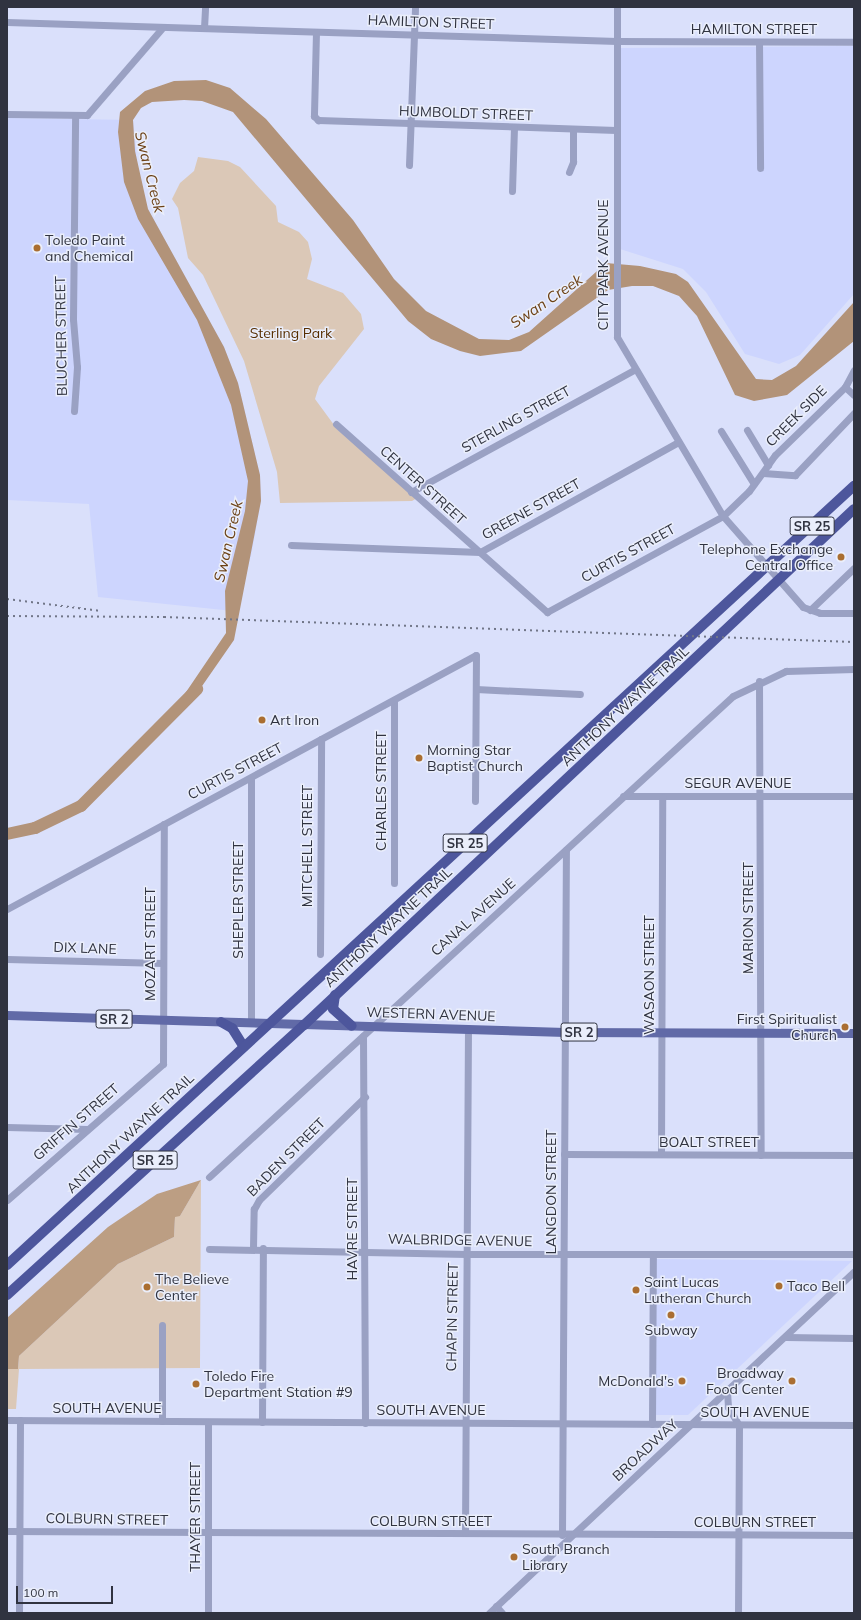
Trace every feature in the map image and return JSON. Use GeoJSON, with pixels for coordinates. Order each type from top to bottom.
{"type":"FeatureCollection","features":[{"type":"Feature","properties":{"kind":"highway","name":"ANTHONY WAYNE TRAIL"},"geometry":{"type":"LineString","coordinates":[[7,1265],[661,665],[723,610],[854,486]]}},
{"type":"Feature","properties":{"kind":"highway","name":"ANTHONY WAYNE TRAIL"},"geometry":{"type":"LineString","coordinates":[[7,1295],[304,1024],[687,666],[746,613],[854,509]]}},
{"type":"Feature","properties":{"kind":"highway"},"geometry":{"type":"LineString","coordinates":[[335,995],[334,1010],[352,1026]]}},
{"type":"Feature","properties":{"kind":"highway"},"geometry":{"type":"LineString","coordinates":[[221,1022],[232,1028],[244,1047]]}},
{"type":"Feature","properties":{"kind":"main road","name":"WESTERN AVENUE"},"geometry":{"type":"LineString","coordinates":[[7,1015],[468,1030],[662,1034],[854,1033]]}},
{"type":"Feature","properties":{"kind":"street"},"geometry":{"type":"LineString","coordinates":[[204,28],[205,7]]}},
{"type":"Feature","properties":{"kind":"street"},"geometry":{"type":"LineString","coordinates":[[409,165],[414,7]]}},
{"type":"Feature","properties":{"kind":"street","name":"CITY PARK AVENUE"},"geometry":{"type":"LineString","coordinates":[[617,7],[617,337],[634,370],[677,443],[723,516],[807,608]]}},
{"type":"Feature","properties":{"kind":"street","name":"HAMILTON STREET"},"geometry":{"type":"LineString","coordinates":[[7,22],[617,41],[854,42]]}},
{"type":"Feature","properties":{"kind":"street"},"geometry":{"type":"LineString","coordinates":[[7,114],[87,115],[163,27]]}},
{"type":"Feature","properties":{"kind":"street","name":"HUMBOLDT STREET"},"geometry":{"type":"LineString","coordinates":[[316,32],[315,119],[411,124],[616,130]]}},
{"type":"Feature","properties":{"kind":"street"},"geometry":{"type":"LineString","coordinates":[[759,42],[760,168]]}},
{"type":"Feature","properties":{"kind":"street","name":"BLUCHER STREET"},"geometry":{"type":"LineString","coordinates":[[74,411],[77,367],[73,319],[75,116]]}},
{"type":"Feature","properties":{"kind":"street"},"geometry":{"type":"LineString","coordinates":[[512,190],[514,127]]}},
{"type":"Feature","properties":{"kind":"street"},"geometry":{"type":"LineString","coordinates":[[569,172],[573,162],[573,129]]}},
{"type":"Feature","properties":{"kind":"street","name":"STERLING STREET"},"geometry":{"type":"LineString","coordinates":[[411,492],[634,370]]}},
{"type":"Feature","properties":{"kind":"street","name":"CREEK SIDE"},"geometry":{"type":"LineString","coordinates":[[723,516],[754,484],[768,465],[845,387],[854,370]]}},
{"type":"Feature","properties":{"kind":"street","name":"CREEK SIDE"},"geometry":{"type":"LineString","coordinates":[[845,387],[854,395]]}},
{"type":"Feature","properties":{"kind":"street"},"geometry":{"type":"LineString","coordinates":[[763,472],[795,475],[854,413]]}},
{"type":"Feature","properties":{"kind":"street","name":"CENTER STREET"},"geometry":{"type":"LineString","coordinates":[[336,424],[547,612]]}},
{"type":"Feature","properties":{"kind":"street","name":"CREEK SIDE"},"geometry":{"type":"LineString","coordinates":[[747,430],[768,465]]}},
{"type":"Feature","properties":{"kind":"street"},"geometry":{"type":"LineString","coordinates":[[721,431],[754,484]]}},
{"type":"Feature","properties":{"kind":"street","name":"GREENE STREET"},"geometry":{"type":"LineString","coordinates":[[290,546],[480,552],[677,443]]}},
{"type":"Feature","properties":{"kind":"street","name":"CURTIS STREET"},"geometry":{"type":"LineString","coordinates":[[547,612],[723,516]]}},
{"type":"Feature","properties":{"kind":"street"},"geometry":{"type":"LineString","coordinates":[[807,608],[854,568]]}},
{"type":"Feature","properties":{"kind":"street"},"geometry":{"type":"LineString","coordinates":[[807,608],[854,613]]}},
{"type":"Feature","properties":{"kind":"street","name":"CURTIS STREET"},"geometry":{"type":"LineString","coordinates":[[7,909],[476,655],[476,689]]}},
{"type":"Feature","properties":{"kind":"street","name":"CANAL AVENUE"},"geometry":{"type":"LineString","coordinates":[[209,1177],[733,696],[759,681],[786,671],[854,669]]}},
{"type":"Feature","properties":{"kind":"street","name":"MARION STREET"},"geometry":{"type":"LineString","coordinates":[[759,681],[762,1034],[761,1155]]}},
{"type":"Feature","properties":{"kind":"street"},"geometry":{"type":"LineString","coordinates":[[475,801],[476,689],[580,694]]}},
{"type":"Feature","properties":{"kind":"street","name":"CHARLES STREET"},"geometry":{"type":"LineString","coordinates":[[394,700],[394,883]]}},
{"type":"Feature","properties":{"kind":"street","name":"MITCHELL STREET"},"geometry":{"type":"LineString","coordinates":[[320,954],[321,739]]}},
{"type":"Feature","properties":{"kind":"street","name":"SHEPLER STREET"},"geometry":{"type":"LineString","coordinates":[[251,778],[251,1023]]}},
{"type":"Feature","properties":{"kind":"street","name":"SEGUR AVENUE"},"geometry":{"type":"LineString","coordinates":[[623,796],[854,796]]}},
{"type":"Feature","properties":{"kind":"street","name":"WASAON STREET"},"geometry":{"type":"LineString","coordinates":[[661,1154],[662,797]]}},
{"type":"Feature","properties":{"kind":"street","name":"MOZART STREET"},"geometry":{"type":"LineString","coordinates":[[163,1064],[164,824]]}},
{"type":"Feature","properties":{"kind":"street","name":"LANGDON STREET"},"geometry":{"type":"LineString","coordinates":[[562,1535],[566,850]]}},
{"type":"Feature","properties":{"kind":"street","name":"DIX LANE"},"geometry":{"type":"LineString","coordinates":[[7,959],[163,963]]}},
{"type":"Feature","properties":{"kind":"street","name":"CHAPIN STREET"},"geometry":{"type":"LineString","coordinates":[[465,1533],[464,1423],[468,1030]]}},
{"type":"Feature","properties":{"kind":"street","name":"HAVRE STREET"},"geometry":{"type":"LineString","coordinates":[[363,1036],[365,1097],[365,1423]]}},
{"type":"Feature","properties":{"kind":"street","name":"GRIFFIN STREET"},"geometry":{"type":"LineString","coordinates":[[7,1200],[163,1064]]}},
{"type":"Feature","properties":{"kind":"street","name":"BADEN STREET"},"geometry":{"type":"LineString","coordinates":[[253,1248],[254,1209],[259,1200],[365,1097]]}},
{"type":"Feature","properties":{"kind":"street"},"geometry":{"type":"LineString","coordinates":[[7,1127],[88,1129]]}},
{"type":"Feature","properties":{"kind":"street","name":"BOALT STREET"},"geometry":{"type":"LineString","coordinates":[[564,1154],[854,1156]]}},
{"type":"Feature","properties":{"kind":"street"},"geometry":{"type":"LineString","coordinates":[[262,1422],[263,1248]]}},
{"type":"Feature","properties":{"kind":"street","name":"WALBRIDGE AVENUE"},"geometry":{"type":"LineString","coordinates":[[209,1249],[263,1248],[466,1254],[564,1255],[854,1254]]}},
{"type":"Feature","properties":{"kind":"street"},"geometry":{"type":"LineString","coordinates":[[652,1424],[653,1254]]}},
{"type":"Feature","properties":{"kind":"street","name":"BROADWAY"},"geometry":{"type":"LineString","coordinates":[[489,1613],[854,1272]]}},
{"type":"Feature","properties":{"kind":"street"},"geometry":{"type":"LineString","coordinates":[[162,1325],[162,1421]]}},
{"type":"Feature","properties":{"kind":"street"},"geometry":{"type":"LineString","coordinates":[[786,1337],[854,1338]]}},
{"type":"Feature","properties":{"kind":"street"},"geometry":{"type":"LineString","coordinates":[[726,1392],[728,1407],[739,1425],[738,1613]]}},
{"type":"Feature","properties":{"kind":"street","name":"SOUTH AVENUE"},"geometry":{"type":"LineString","coordinates":[[7,1420],[854,1425]]}},
{"type":"Feature","properties":{"kind":"street"},"geometry":{"type":"LineString","coordinates":[[19,1613],[20,1420]]}},
{"type":"Feature","properties":{"kind":"street","name":"THAYER STREET"},"geometry":{"type":"LineString","coordinates":[[208,1422],[208,1613]]}},
{"type":"Feature","properties":{"kind":"street","name":"COLBURN STREET"},"geometry":{"type":"LineString","coordinates":[[7,1531],[208,1534],[465,1533],[562,1535],[854,1535]]}},
{"type":"Feature","properties":{"kind":"street"},"geometry":{"type":"LineString","coordinates":[[496,1606],[502,1613]]}},
{"type":"Feature","properties":{"kind":"shaded area"},"geometry":{"type":"Polygon","coordinates":[[[854,46],[854,294],[800,355],[779,364],[745,354],[706,292],[683,269],[620,249],[621,48],[854,46]]]}},
{"type":"Feature","properties":{"kind":"shaded area"},"geometry":{"type":"Polygon","coordinates":[[[206,80],[230,88],[266,119],[353,220],[394,279],[426,311],[479,339],[509,340],[529,332],[606,263],[640,266],[676,274],[688,282],[756,379],[772,380],[796,366],[854,302],[854,341],[787,395],[754,401],[735,395],[697,316],[679,296],[653,286],[632,286],[608,290],[521,351],[480,356],[460,351],[431,339],[408,321],[233,112],[202,101],[184,100],[152,102],[141,108],[133,120],[135,151],[148,209],[224,347],[238,383],[260,475],[261,501],[234,640],[191,702],[182,698],[226,633],[225,591],[245,511],[248,481],[231,405],[197,320],[138,219],[124,182],[118,132],[120,112],[145,91],[174,81],[206,80]]]}},
{"type":"Feature","properties":{"kind":"shaded area"},"geometry":{"type":"Polygon","coordinates":[[[7,118],[133,120],[139,181],[148,209],[224,347],[238,383],[260,475],[261,501],[251,556],[233,611],[98,597],[89,504],[7,500],[7,118]]]}},
{"type":"Feature","properties":{"kind":"shaded area"},"geometry":{"type":"Polygon","coordinates":[[[201,1180],[180,1216],[175,1217],[174,1237],[118,1264],[19,1356],[18,1369],[7,1369],[7,1318],[108,1227],[157,1194],[201,1180]]]}},
{"type":"Feature","properties":{"kind":"shaded area"},"geometry":{"type":"Polygon","coordinates":[[[655,1259],[852,1261],[688,1415],[655,1415],[655,1259]]]}},
{"type":"Feature","properties":{"kind":"green space","name":"Sterling Park"},"geometry":{"type":"Polygon","coordinates":[[[198,157],[228,161],[240,167],[276,206],[278,222],[299,232],[308,242],[312,259],[307,279],[343,293],[361,314],[364,329],[319,386],[315,399],[337,429],[417,498],[412,501],[280,503],[277,472],[244,361],[203,275],[188,258],[178,208],[172,199],[180,183],[194,171],[198,157]]]}},
{"type":"Feature","properties":{"kind":"green space"},"geometry":{"type":"Polygon","coordinates":[[[201,1180],[200,1368],[19,1369],[16,1409],[7,1409],[7,1369],[18,1369],[19,1356],[118,1264],[174,1237],[175,1216],[180,1216],[201,1180]]]}},
{"type":"Feature","properties":{"kind":"waterway","name":"Swan Creek"},"geometry":{"type":"LineString","coordinates":[[7,834],[35,828],[81,806],[197,689]]}},
{"type":"Feature","properties":{"kind":"railway"},"geometry":{"type":"LineString","coordinates":[[7,599],[101,611]]}},
{"type":"Feature","properties":{"kind":"railway"},"geometry":{"type":"LineString","coordinates":[[7,616],[164,617],[854,642]]}},
{"type":"Feature","properties":{"kind":"place","name":"Toledo Paint and Chemical"},"geometry":{"type":"Point","coordinates":[37,248]}},
{"type":"Feature","properties":{"kind":"place","name":"Telephone Exchange Central Office"},"geometry":{"type":"Point","coordinates":[841,557]}},
{"type":"Feature","properties":{"kind":"place","name":"Art Iron"},"geometry":{"type":"Point","coordinates":[262,720]}},
{"type":"Feature","properties":{"kind":"place","name":"Morning Star Baptist Church"},"geometry":{"type":"Point","coordinates":[419,758]}},
{"type":"Feature","properties":{"kind":"place","name":"First Spiritualist Church"},"geometry":{"type":"Point","coordinates":[845,1027]}},
{"type":"Feature","properties":{"kind":"place","name":"Taco Bell"},"geometry":{"type":"Point","coordinates":[779,1286]}},
{"type":"Feature","properties":{"kind":"place","name":"The Believe Center"},"geometry":{"type":"Point","coordinates":[147,1287]}},
{"type":"Feature","properties":{"kind":"place","name":"Saint Lucas Lutheran Church"},"geometry":{"type":"Point","coordinates":[636,1290]}},
{"type":"Feature","properties":{"kind":"place","name":"Subway"},"geometry":{"type":"Point","coordinates":[671,1315]}},
{"type":"Feature","properties":{"kind":"place","name":"McDonald's"},"geometry":{"type":"Point","coordinates":[682,1381]}},
{"type":"Feature","properties":{"kind":"place","name":"Broadway Food Center"},"geometry":{"type":"Point","coordinates":[792,1381]}},
{"type":"Feature","properties":{"kind":"place","name":"Toledo Fire Department Station #9"},"geometry":{"type":"Point","coordinates":[196,1384]}},
{"type":"Feature","properties":{"kind":"place","name":"South Branch Library"},"geometry":{"type":"Point","coordinates":[514,1557]}}]}
